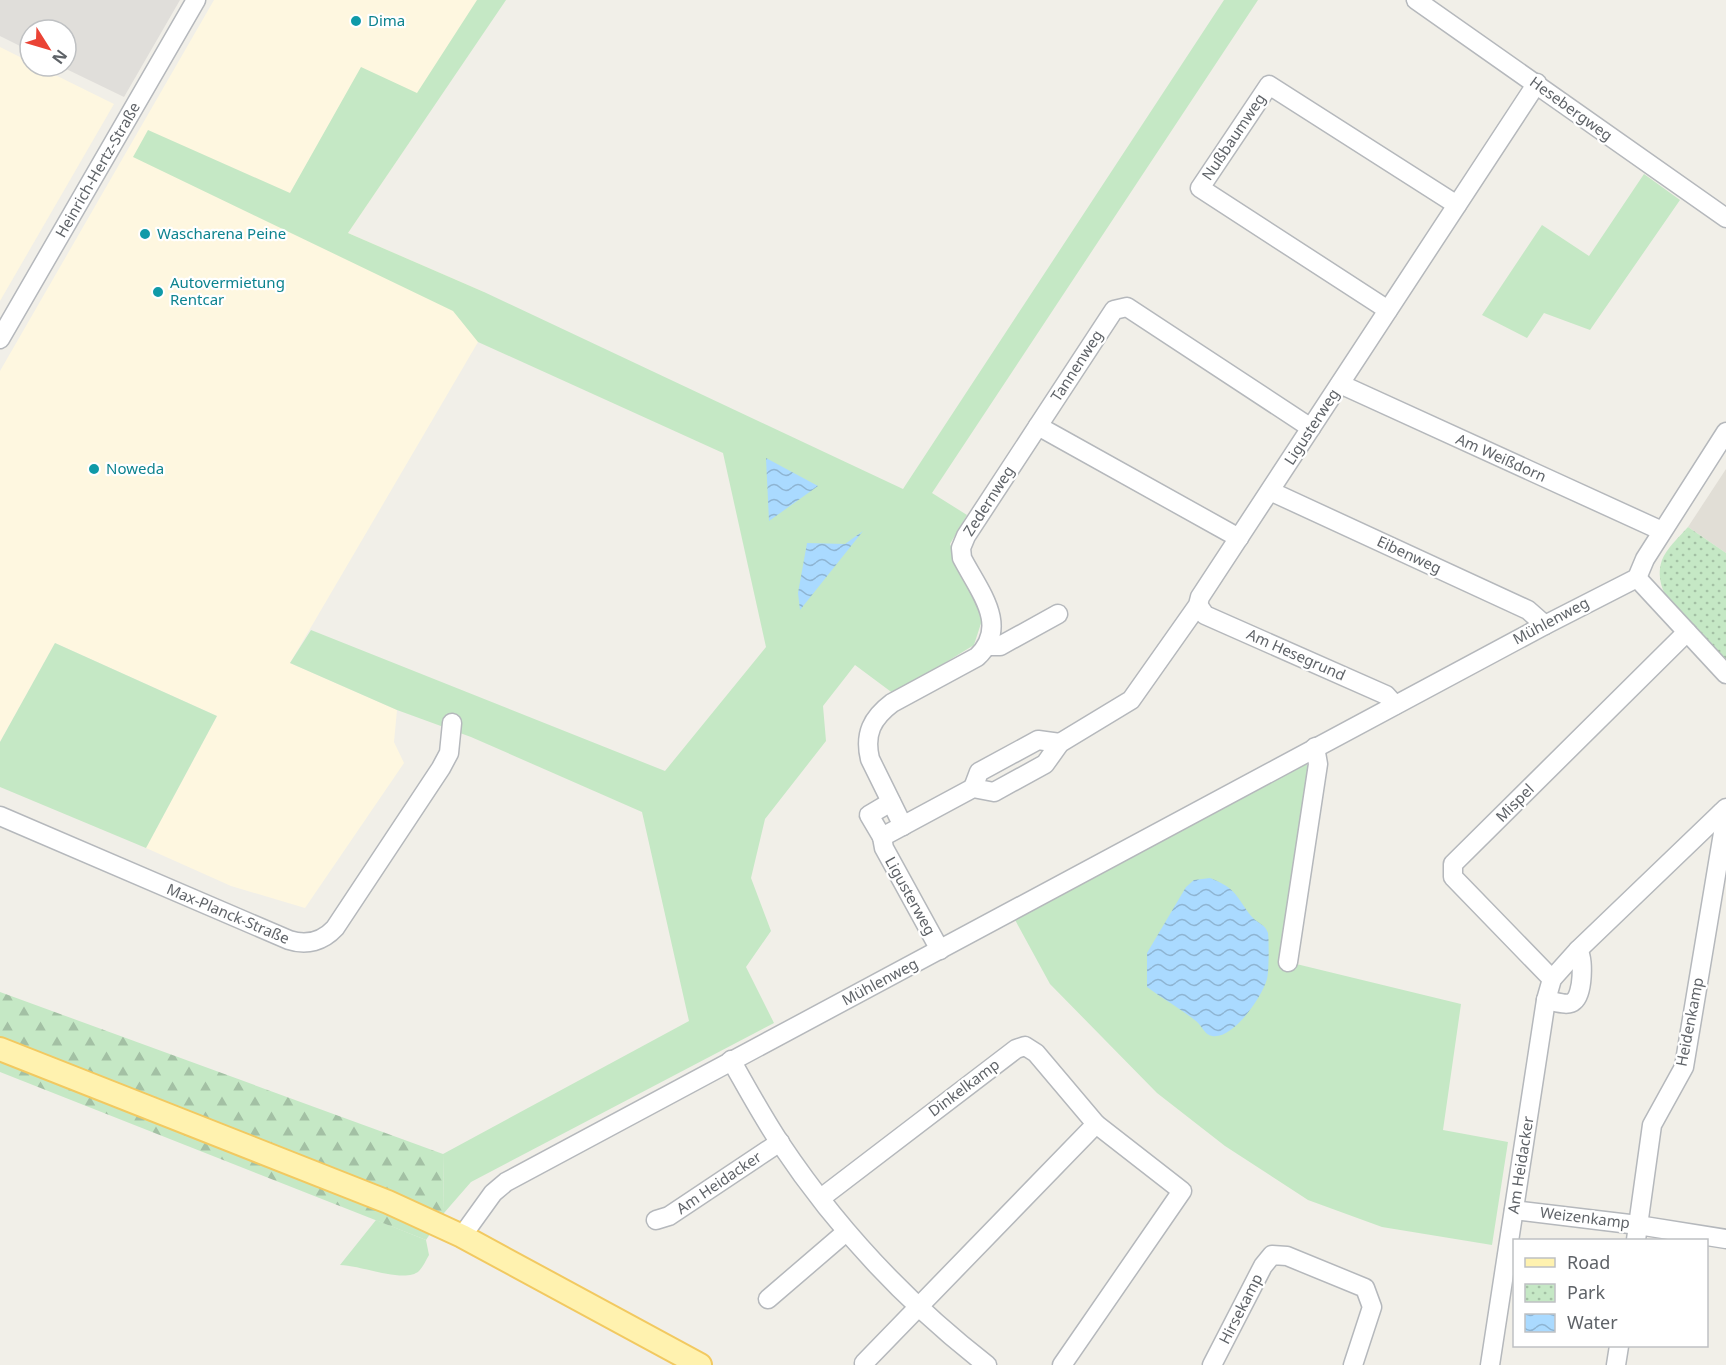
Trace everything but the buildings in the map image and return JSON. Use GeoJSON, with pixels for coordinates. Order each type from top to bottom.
{"type":"FeatureCollection","features":[{"type":"Feature","properties":{"kind":"main road"},"geometry":{"type":"LineString","coordinates":[[0,1049],[328,1178],[462,1236],[700,1365]]}},
{"type":"Feature","properties":{"kind":"street","name":"Heinrich-Hertz-Straße"},"geometry":{"type":"LineString","coordinates":[[0,339],[196,0]]}},
{"type":"Feature","properties":{"kind":"street","name":"Hesebergweg"},"geometry":{"type":"LineString","coordinates":[[1420,1],[1726,218]]}},
{"type":"Feature","properties":{"kind":"street","name":"Ligusterweg"},"geometry":{"type":"LineString","coordinates":[[940,950],[884,848],[882,837],[973,788],[994,792],[1046,764],[1060,743],[1131,700],[1198,605],[1200,597],[1537,83]]}},
{"type":"Feature","properties":{"kind":"street","name":"Nußbaumweg"},"geometry":{"type":"LineString","coordinates":[[1388,310],[1200,188],[1269,85],[1457,205]]}},
{"type":"Feature","properties":{"kind":"street","name":"Tannenweg"},"geometry":{"type":"LineString","coordinates":[[1038,426],[1114,310],[1127,307],[1311,428]]}},
{"type":"Feature","properties":{"kind":"street","name":"Am Weißdorn"},"geometry":{"type":"LineString","coordinates":[[1340,384],[1662,531]]}},
{"type":"Feature","properties":{"kind":"street"},"geometry":{"type":"LineString","coordinates":[[1038,426],[1239,538]]}},
{"type":"Feature","properties":{"kind":"street","name":"Zedernweg"},"geometry":{"type":"LineString","coordinates":[[988,646],[992,634],[991,616],[962,558],[961,548],[966,536],[1038,426]]}},
{"type":"Feature","properties":{"kind":"street"},"geometry":{"type":"LineString","coordinates":[[1726,432],[1662,531],[1645,559],[1637,578],[1726,674]]}},
{"type":"Feature","properties":{"kind":"street","name":"Eibenweg"},"geometry":{"type":"LineString","coordinates":[[1270,491],[1528,610],[1545,625]]}},
{"type":"Feature","properties":{"kind":"street","name":"Mühlenweg"},"geometry":{"type":"LineString","coordinates":[[462,1236],[493,1193],[506,1182],[1315,747],[1637,578]]}},
{"type":"Feature","properties":{"kind":"street","name":"Am Hesegrund"},"geometry":{"type":"LineString","coordinates":[[1198,605],[1205,615],[1386,695],[1395,705]]}},
{"type":"Feature","properties":{"kind":"street"},"geometry":{"type":"LineString","coordinates":[[903,826],[870,759],[867,735],[875,719],[892,703],[977,657],[988,646],[1000,646],[1058,614]]}},
{"type":"Feature","properties":{"kind":"street","name":"Mispel"},"geometry":{"type":"LineString","coordinates":[[1552,979],[1453,878],[1453,864],[1687,632]]}},
{"type":"Feature","properties":{"kind":"street","name":"Max-Planck-Straße"},"geometry":{"type":"LineString","coordinates":[[0,816],[289,940],[310,942],[324,938],[335,928],[441,768],[449,753],[452,723]]}},
{"type":"Feature","properties":{"kind":"street","name":"Ligusterweg"},"geometry":{"type":"LineString","coordinates":[[973,788],[979,772],[1038,740],[1060,743]]}},
{"type":"Feature","properties":{"kind":"street"},"geometry":{"type":"LineString","coordinates":[[1288,962],[1318,764],[1315,747]]}},
{"type":"Feature","properties":{"kind":"street"},"geometry":{"type":"LineString","coordinates":[[882,837],[869,814],[891,802]]}},
{"type":"Feature","properties":{"kind":"street","name":"Am Heidacker"},"geometry":{"type":"LineString","coordinates":[[1490,1365],[1546,1000],[1552,979],[1578,950],[1723,811]]}},
{"type":"Feature","properties":{"kind":"street","name":"Heidenkamp"},"geometry":{"type":"LineString","coordinates":[[1637,1233],[1652,1125],[1683,1067],[1724,827],[1723,811]]}},
{"type":"Feature","properties":{"kind":"street"},"geometry":{"type":"LineString","coordinates":[[1546,1000],[1567,1004],[1574,1002],[1578,995],[1583,962],[1578,950]]}},
{"type":"Feature","properties":{"kind":"street","name":"Dinkelkamp"},"geometry":{"type":"LineString","coordinates":[[821,1198],[1016,1049],[1025,1046],[1036,1053],[1096,1124],[1182,1191],[1062,1365]]}},
{"type":"Feature","properties":{"kind":"street"},"geometry":{"type":"LineString","coordinates":[[731,1060],[780,1142],[846,1232],[919,1307],[987,1365]]}},
{"type":"Feature","properties":{"kind":"street"},"geometry":{"type":"LineString","coordinates":[[864,1363],[1096,1124]]}},
{"type":"Feature","properties":{"kind":"street","name":"Am Heidacker"},"geometry":{"type":"LineString","coordinates":[[656,1220],[669,1216],[780,1142]]}},
{"type":"Feature","properties":{"kind":"street","name":"Weizenkamp"},"geometry":{"type":"LineString","coordinates":[[1514,1210],[1637,1233],[1726,1239]]}},
{"type":"Feature","properties":{"kind":"street"},"geometry":{"type":"LineString","coordinates":[[768,1299],[846,1232]]}},
{"type":"Feature","properties":{"kind":"street","name":"Hirsekamp"},"geometry":{"type":"LineString","coordinates":[[1212,1365],[1263,1266],[1272,1255],[1287,1256],[1365,1288],[1372,1307],[1353,1365]]}},
{"type":"Feature","properties":{"kind":"street"},"geometry":{"type":"LineString","coordinates":[[1616,1365],[1619,1347]]}},
{"type":"Feature","properties":{"kind":"shaded area"},"geometry":{"type":"Polygon","coordinates":[[[0,0],[180,0],[124,97],[78,75],[78,18],[18,18],[18,45],[0,36],[0,0]]]}},
{"type":"Feature","properties":{"kind":"shaded area"},"geometry":{"type":"Polygon","coordinates":[[[214,0],[505,0],[348,233],[484,292],[478,342],[290,663],[397,710],[394,742],[404,763],[305,908],[231,886],[146,848],[217,716],[55,643],[0,742],[0,371],[214,0]]]}},
{"type":"Feature","properties":{"kind":"shaded area"},"geometry":{"type":"Polygon","coordinates":[[[0,47],[18,56],[18,78],[61,78],[114,104],[0,301],[0,47]]]}},
{"type":"Feature","properties":{"kind":"shaded area"},"geometry":{"type":"Polygon","coordinates":[[[1726,469],[1726,553],[1688,527],[1726,469]]]}},
{"type":"Feature","properties":{"kind":"green space"},"geometry":{"type":"Polygon","coordinates":[[[477,0],[506,0],[348,233],[484,292],[903,489],[1224,0],[1258,0],[932,493],[967,515],[950,544],[983,617],[974,645],[894,694],[855,665],[823,706],[826,741],[765,819],[751,878],[771,931],[746,967],[774,1023],[471,1182],[444,1213],[443,1154],[689,1021],[642,812],[471,737],[397,710],[290,663],[311,630],[665,771],[766,647],[723,453],[478,342],[453,311],[133,157],[148,130],[290,193],[361,67],[417,93],[477,0]]]}},
{"type":"Feature","properties":{"kind":"green space"},"geometry":{"type":"Polygon","coordinates":[[[1644,174],[1680,200],[1590,330],[1544,313],[1527,338],[1482,315],[1542,225],[1589,256],[1644,174]]]}},
{"type":"Feature","properties":{"kind":"green space"},"geometry":{"type":"Polygon","coordinates":[[[1688,527],[1726,553],[1726,663],[1680,617],[1663,589],[1660,575],[1662,560],[1688,527]]]}},
{"type":"Feature","properties":{"kind":"green space"},"geometry":{"type":"Polygon","coordinates":[[[55,643],[217,716],[146,848],[0,787],[0,742],[55,643]]]}},
{"type":"Feature","properties":{"kind":"green space"},"geometry":{"type":"Polygon","coordinates":[[[1305,763],[1310,767],[1284,961],[1461,1004],[1443,1130],[1508,1142],[1492,1245],[1382,1227],[1308,1200],[1225,1146],[1157,1093],[1050,984],[1014,918],[1305,763]]]}},
{"type":"Feature","properties":{"kind":"green space"},"geometry":{"type":"Polygon","coordinates":[[[0,992],[443,1154],[444,1213],[426,1240],[0,1072],[0,992]]]}},
{"type":"Feature","properties":{"kind":"green space"},"geometry":{"type":"Polygon","coordinates":[[[376,1220],[426,1240],[429,1255],[419,1271],[404,1276],[340,1265],[376,1220]]]}},
{"type":"Feature","properties":{"kind":"water"},"geometry":{"type":"Polygon","coordinates":[[[766,458],[818,486],[769,521],[766,458]]]}},
{"type":"Feature","properties":{"kind":"water"},"geometry":{"type":"Polygon","coordinates":[[[863,531],[800,610],[798,593],[807,543],[845,544],[863,531]]]}},
{"type":"Feature","properties":{"kind":"water"},"geometry":{"type":"Polygon","coordinates":[[[1210,878],[1231,890],[1252,917],[1265,928],[1268,933],[1269,949],[1267,979],[1253,1006],[1246,1016],[1229,1031],[1212,1036],[1207,1034],[1198,1023],[1147,987],[1147,953],[1186,887],[1194,880],[1210,878]]]}},
{"type":"Feature","properties":{"kind":"place","name":"Dima"},"geometry":{"type":"Point","coordinates":[356,21]}},
{"type":"Feature","properties":{"kind":"place","name":"Wascharena Peine"},"geometry":{"type":"Point","coordinates":[145,234]}},
{"type":"Feature","properties":{"kind":"place","name":"Autovermietung Rentcar"},"geometry":{"type":"Point","coordinates":[158,292]}},
{"type":"Feature","properties":{"kind":"place","name":"Noweda"},"geometry":{"type":"Point","coordinates":[94,469]}}]}
